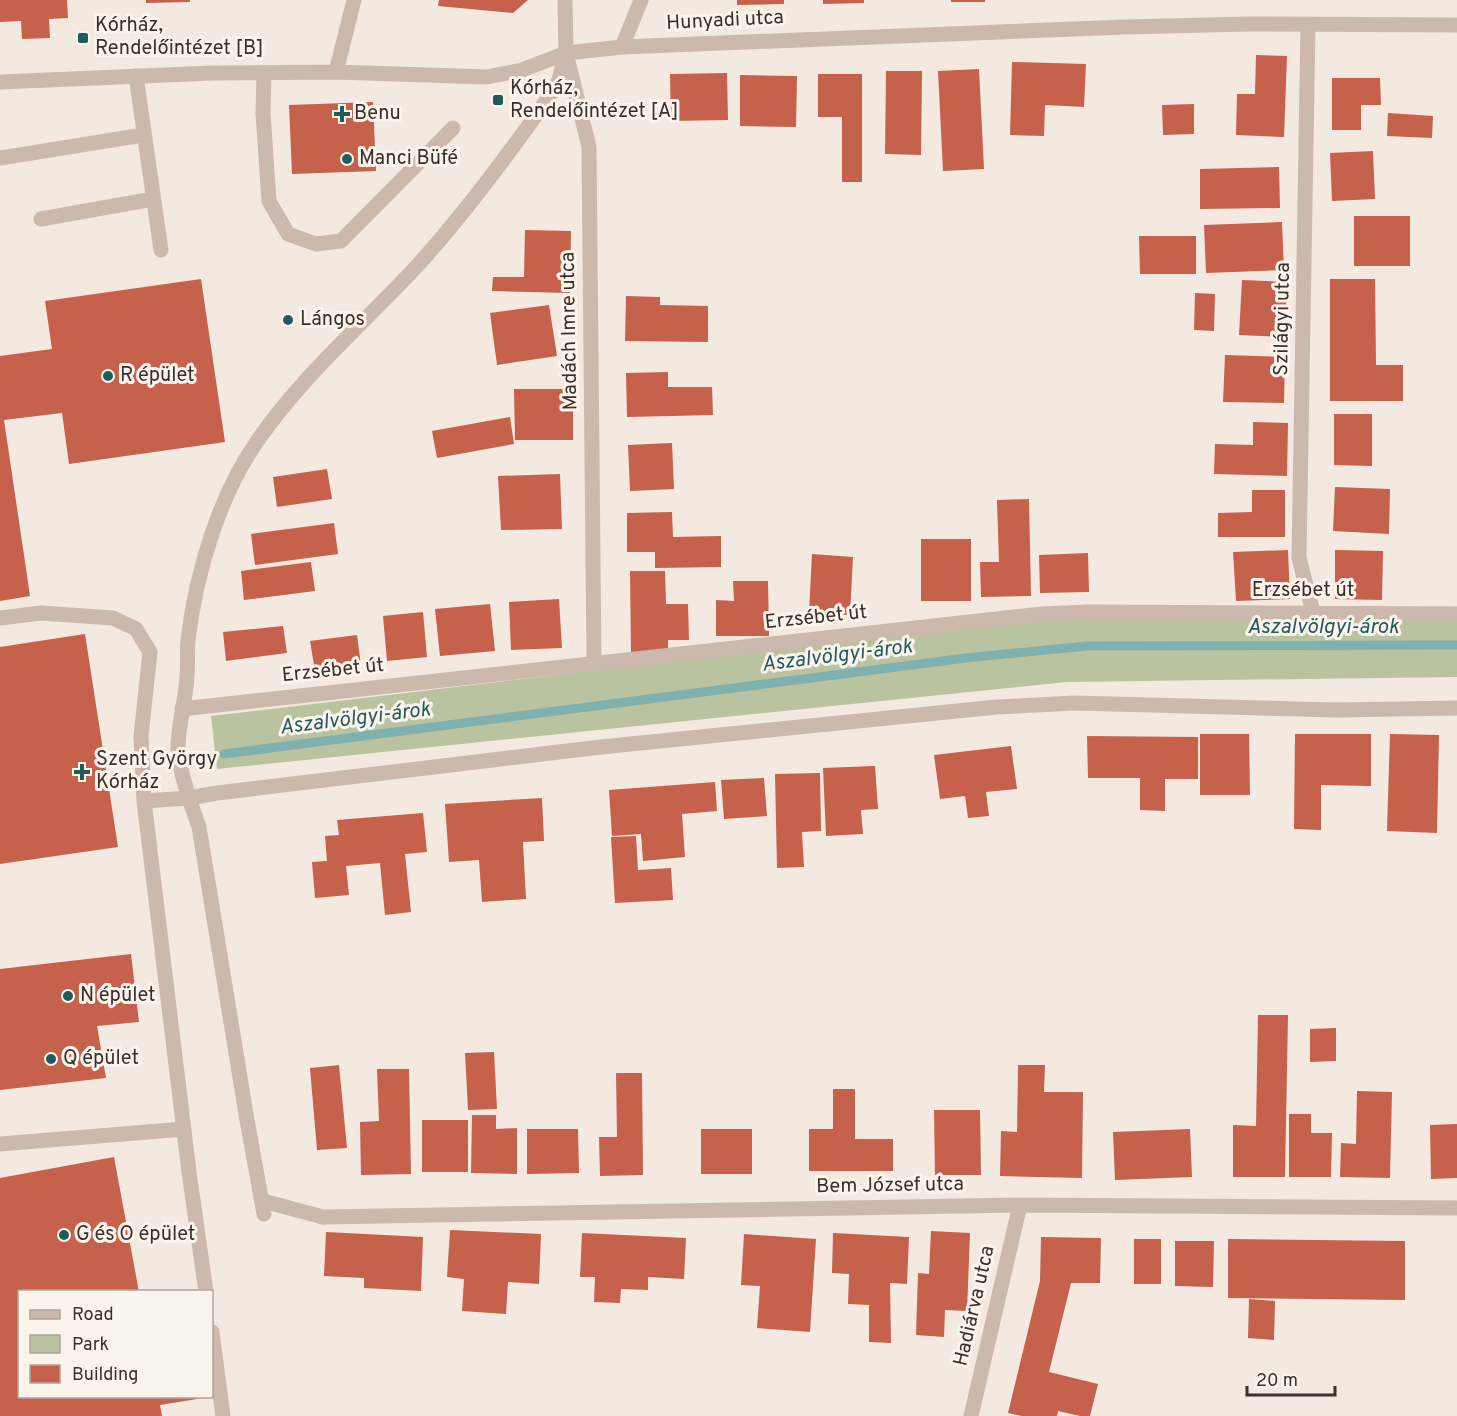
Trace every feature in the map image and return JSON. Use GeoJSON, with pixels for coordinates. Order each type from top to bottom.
{"type":"FeatureCollection","features":[{"type":"Feature","properties":{"kind":"street"},"geometry":{"type":"LineString","coordinates":[[336,72],[354,0]]}},
{"type":"Feature","properties":{"kind":"street","name":"Madách Imre utca"},"geometry":{"type":"LineString","coordinates":[[565,0],[566,53],[589,147],[594,664]]}},
{"type":"Feature","properties":{"kind":"street"},"geometry":{"type":"LineString","coordinates":[[622,47],[641,0]]}},
{"type":"Feature","properties":{"kind":"street","name":"Hunyadi utca"},"geometry":{"type":"LineString","coordinates":[[0,82],[136,76],[336,72],[487,76],[522,70],[566,53],[622,47],[1125,27],[1248,24],[1457,25]]}},
{"type":"Feature","properties":{"kind":"street","name":"Szilágyi utca"},"geometry":{"type":"LineString","coordinates":[[1308,25],[1299,558],[1313,612]]}},
{"type":"Feature","properties":{"kind":"street"},"geometry":{"type":"LineString","coordinates":[[189,798],[178,750],[187,678],[188,640],[200,570],[223,507],[242,465],[298,388],[418,265],[459,218],[549,97],[559,80],[566,53]]}},
{"type":"Feature","properties":{"kind":"street"},"geometry":{"type":"LineString","coordinates":[[264,73],[263,113],[269,201],[288,234],[316,244],[340,241],[453,128]]}},
{"type":"Feature","properties":{"kind":"street"},"geometry":{"type":"LineString","coordinates":[[136,76],[161,250]]}},
{"type":"Feature","properties":{"kind":"street"},"geometry":{"type":"LineString","coordinates":[[0,158],[143,135]]}},
{"type":"Feature","properties":{"kind":"street"},"geometry":{"type":"LineString","coordinates":[[41,219],[153,199]]}},
{"type":"Feature","properties":{"kind":"street","name":"Erzsébet út"},"geometry":{"type":"LineString","coordinates":[[182,709],[1042,614],[1313,612],[1457,614]]}},
{"type":"Feature","properties":{"kind":"street"},"geometry":{"type":"LineString","coordinates":[[0,618],[41,613],[113,618],[136,629],[150,652],[141,736],[144,801],[206,1290]]}},
{"type":"Feature","properties":{"kind":"street"},"geometry":{"type":"LineString","coordinates":[[144,801],[189,798],[601,747],[997,707],[1075,703],[1336,710],[1457,708]]}},
{"type":"Feature","properties":{"kind":"street","name":"Bem József utca"},"geometry":{"type":"LineString","coordinates":[[189,798],[199,827],[247,1120],[264,1207],[323,1217],[1020,1205],[1457,1208]]}},
{"type":"Feature","properties":{"kind":"street"},"geometry":{"type":"LineString","coordinates":[[0,1144],[184,1129]]}},
{"type":"Feature","properties":{"kind":"street","name":"Hadiárva utca"},"geometry":{"type":"LineString","coordinates":[[971,1416],[1020,1205]]}},
{"type":"Feature","properties":{"kind":"street"},"geometry":{"type":"LineString","coordinates":[[213,1339],[224,1416]]}},
{"type":"Feature","properties":{"kind":"green space"},"geometry":{"type":"Polygon","coordinates":[[[1053,616],[1457,617],[1457,677],[1067,682],[217,769],[211,716],[1053,616]]]}},
{"type":"Feature","properties":{"kind":"building"},"geometry":{"type":"Polygon","coordinates":[[[0,0],[67,0],[68,18],[49,19],[50,38],[22,39],[21,21],[0,22],[0,0]]]}},
{"type":"Feature","properties":{"kind":"building"},"geometry":{"type":"Polygon","coordinates":[[[146,0],[190,0],[190,2],[146,3],[146,0]]]}},
{"type":"Feature","properties":{"kind":"building"},"geometry":{"type":"Polygon","coordinates":[[[439,0],[528,0],[513,13],[438,6],[439,0]]]}},
{"type":"Feature","properties":{"kind":"building"},"geometry":{"type":"Polygon","coordinates":[[[737,0],[784,0],[784,4],[737,5],[737,0]]]}},
{"type":"Feature","properties":{"kind":"building"},"geometry":{"type":"Polygon","coordinates":[[[823,0],[864,0],[864,3],[823,4],[823,0]]]}},
{"type":"Feature","properties":{"kind":"building"},"geometry":{"type":"Polygon","coordinates":[[[951,0],[985,0],[985,2],[951,2],[951,0]]]}},
{"type":"Feature","properties":{"kind":"building"},"geometry":{"type":"Polygon","coordinates":[[[1256,55],[1287,56],[1284,137],[1236,135],[1237,94],[1255,94],[1256,55]]]}},
{"type":"Feature","properties":{"kind":"building"},"geometry":{"type":"Polygon","coordinates":[[[1012,62],[1086,64],[1084,107],[1045,105],[1044,136],[1010,135],[1012,62]]]}},
{"type":"Feature","properties":{"kind":"building"},"geometry":{"type":"Polygon","coordinates":[[[979,69],[984,169],[943,171],[938,71],[979,69]]]}},
{"type":"Feature","properties":{"kind":"building"},"geometry":{"type":"Polygon","coordinates":[[[886,71],[922,71],[921,155],[885,154],[886,71]]]}},
{"type":"Feature","properties":{"kind":"building"},"geometry":{"type":"Polygon","coordinates":[[[727,73],[728,120],[671,121],[670,74],[727,73]]]}},
{"type":"Feature","properties":{"kind":"building"},"geometry":{"type":"Polygon","coordinates":[[[818,74],[862,74],[862,182],[842,182],[842,117],[818,117],[818,74]]]}},
{"type":"Feature","properties":{"kind":"building"},"geometry":{"type":"Polygon","coordinates":[[[740,75],[797,76],[796,127],[740,126],[740,75]]]}},
{"type":"Feature","properties":{"kind":"building"},"geometry":{"type":"Polygon","coordinates":[[[1332,78],[1380,78],[1381,105],[1361,105],[1361,130],[1332,130],[1332,78]]]}},
{"type":"Feature","properties":{"kind":"building"},"geometry":{"type":"Polygon","coordinates":[[[373,102],[376,171],[292,174],[289,105],[373,102]]]}},
{"type":"Feature","properties":{"kind":"building"},"geometry":{"type":"Polygon","coordinates":[[[1194,104],[1194,134],[1163,135],[1162,105],[1194,104]]]}},
{"type":"Feature","properties":{"kind":"building"},"geometry":{"type":"Polygon","coordinates":[[[1388,113],[1433,116],[1432,138],[1387,136],[1388,113]]]}},
{"type":"Feature","properties":{"kind":"building"},"geometry":{"type":"Polygon","coordinates":[[[1373,151],[1375,199],[1332,201],[1330,153],[1373,151]]]}},
{"type":"Feature","properties":{"kind":"building"},"geometry":{"type":"Polygon","coordinates":[[[1279,167],[1280,208],[1200,209],[1200,169],[1279,167]]]}},
{"type":"Feature","properties":{"kind":"building"},"geometry":{"type":"Polygon","coordinates":[[[1354,216],[1410,216],[1410,266],[1354,266],[1354,216]]]}},
{"type":"Feature","properties":{"kind":"building"},"geometry":{"type":"Polygon","coordinates":[[[1282,222],[1284,270],[1206,273],[1204,225],[1282,222]]]}},
{"type":"Feature","properties":{"kind":"building"},"geometry":{"type":"Polygon","coordinates":[[[525,230],[571,231],[570,293],[492,291],[493,277],[524,277],[525,230]]]}},
{"type":"Feature","properties":{"kind":"building"},"geometry":{"type":"Polygon","coordinates":[[[1139,236],[1196,236],[1196,274],[1140,274],[1139,236]]]}},
{"type":"Feature","properties":{"kind":"building","name":"R épület"},"geometry":{"type":"Polygon","coordinates":[[[201,279],[225,442],[69,464],[62,413],[4,420],[30,596],[0,601],[0,356],[52,349],[45,301],[201,279]]]}},
{"type":"Feature","properties":{"kind":"building"},"geometry":{"type":"Polygon","coordinates":[[[1330,279],[1375,279],[1376,365],[1403,365],[1403,401],[1330,401],[1330,279]]]}},
{"type":"Feature","properties":{"kind":"building"},"geometry":{"type":"Polygon","coordinates":[[[1242,280],[1287,282],[1285,337],[1239,335],[1242,280]]]}},
{"type":"Feature","properties":{"kind":"building"},"geometry":{"type":"Polygon","coordinates":[[[1195,293],[1215,294],[1214,331],[1194,330],[1195,293]]]}},
{"type":"Feature","properties":{"kind":"building"},"geometry":{"type":"Polygon","coordinates":[[[626,296],[660,297],[660,305],[708,306],[708,342],[625,341],[626,296]]]}},
{"type":"Feature","properties":{"kind":"building"},"geometry":{"type":"Polygon","coordinates":[[[549,305],[557,356],[497,365],[490,313],[549,305]]]}},
{"type":"Feature","properties":{"kind":"building"},"geometry":{"type":"Polygon","coordinates":[[[1225,355],[1285,357],[1284,403],[1223,402],[1225,355]]]}},
{"type":"Feature","properties":{"kind":"building"},"geometry":{"type":"Polygon","coordinates":[[[668,372],[668,387],[712,387],[713,415],[627,417],[626,373],[668,372]]]}},
{"type":"Feature","properties":{"kind":"building"},"geometry":{"type":"Polygon","coordinates":[[[514,389],[573,389],[573,440],[515,440],[514,389]]]}},
{"type":"Feature","properties":{"kind":"building"},"geometry":{"type":"Polygon","coordinates":[[[1334,414],[1372,414],[1372,466],[1334,465],[1334,414]]]}},
{"type":"Feature","properties":{"kind":"building"},"geometry":{"type":"Polygon","coordinates":[[[510,417],[514,444],[437,458],[432,431],[510,417]]]}},
{"type":"Feature","properties":{"kind":"building"},"geometry":{"type":"Polygon","coordinates":[[[1253,422],[1288,423],[1287,476],[1214,474],[1215,444],[1253,445],[1253,422]]]}},
{"type":"Feature","properties":{"kind":"building"},"geometry":{"type":"Polygon","coordinates":[[[672,443],[674,489],[630,491],[628,445],[672,443]]]}},
{"type":"Feature","properties":{"kind":"building"},"geometry":{"type":"Polygon","coordinates":[[[327,469],[332,499],[277,507],[273,477],[327,469]]]}},
{"type":"Feature","properties":{"kind":"building"},"geometry":{"type":"Polygon","coordinates":[[[560,474],[562,529],[501,530],[498,476],[560,474]]]}},
{"type":"Feature","properties":{"kind":"building"},"geometry":{"type":"Polygon","coordinates":[[[1335,487],[1390,489],[1389,534],[1333,531],[1335,487]]]}},
{"type":"Feature","properties":{"kind":"building"},"geometry":{"type":"Polygon","coordinates":[[[1252,490],[1285,490],[1285,537],[1218,537],[1218,513],[1252,512],[1252,490]]]}},
{"type":"Feature","properties":{"kind":"building"},"geometry":{"type":"Polygon","coordinates":[[[1029,499],[1031,596],[981,597],[980,562],[999,562],[997,500],[1029,499]]]}},
{"type":"Feature","properties":{"kind":"building"},"geometry":{"type":"Polygon","coordinates":[[[672,512],[673,537],[721,536],[721,567],[655,568],[655,552],[627,552],[627,513],[672,512]]]}},
{"type":"Feature","properties":{"kind":"building"},"geometry":{"type":"Polygon","coordinates":[[[334,523],[338,554],[255,565],[251,534],[334,523]]]}},
{"type":"Feature","properties":{"kind":"building"},"geometry":{"type":"Polygon","coordinates":[[[921,539],[971,539],[971,601],[921,601],[921,539]]]}},
{"type":"Feature","properties":{"kind":"building"},"geometry":{"type":"Polygon","coordinates":[[[1288,550],[1290,599],[1236,601],[1233,552],[1288,550]]]}},
{"type":"Feature","properties":{"kind":"building"},"geometry":{"type":"Polygon","coordinates":[[[1335,550],[1383,551],[1382,600],[1335,599],[1335,550]]]}},
{"type":"Feature","properties":{"kind":"building"},"geometry":{"type":"Polygon","coordinates":[[[1088,553],[1089,592],[1040,593],[1039,555],[1088,553]]]}},
{"type":"Feature","properties":{"kind":"building"},"geometry":{"type":"Polygon","coordinates":[[[812,554],[853,557],[850,615],[809,613],[812,554]]]}},
{"type":"Feature","properties":{"kind":"building"},"geometry":{"type":"Polygon","coordinates":[[[311,562],[315,591],[244,600],[241,571],[311,562]]]}},
{"type":"Feature","properties":{"kind":"building"},"geometry":{"type":"Polygon","coordinates":[[[630,571],[665,571],[666,604],[688,604],[689,640],[668,640],[668,652],[631,652],[630,571]]]}},
{"type":"Feature","properties":{"kind":"building"},"geometry":{"type":"Polygon","coordinates":[[[733,581],[768,581],[769,636],[716,636],[716,600],[734,601],[733,581]]]}},
{"type":"Feature","properties":{"kind":"building"},"geometry":{"type":"Polygon","coordinates":[[[559,599],[562,648],[511,650],[509,602],[559,599]]]}},
{"type":"Feature","properties":{"kind":"building"},"geometry":{"type":"Polygon","coordinates":[[[490,604],[495,651],[440,656],[435,609],[490,604]]]}},
{"type":"Feature","properties":{"kind":"building"},"geometry":{"type":"Polygon","coordinates":[[[423,612],[427,657],[387,661],[383,616],[423,612]]]}},
{"type":"Feature","properties":{"kind":"building"},"geometry":{"type":"Polygon","coordinates":[[[283,626],[287,653],[226,661],[223,632],[283,626]]]}},
{"type":"Feature","properties":{"kind":"building"},"geometry":{"type":"Polygon","coordinates":[[[85,634],[118,847],[0,864],[0,647],[85,634]]]}},
{"type":"Feature","properties":{"kind":"building"},"geometry":{"type":"Polygon","coordinates":[[[357,635],[361,665],[315,671],[310,641],[357,635]]]}},
{"type":"Feature","properties":{"kind":"building"},"geometry":{"type":"Polygon","coordinates":[[[1200,734],[1249,734],[1250,795],[1200,795],[1200,734]]]}},
{"type":"Feature","properties":{"kind":"building"},"geometry":{"type":"Polygon","coordinates":[[[1295,734],[1371,734],[1371,786],[1321,785],[1321,830],[1294,829],[1295,734]]]}},
{"type":"Feature","properties":{"kind":"building"},"geometry":{"type":"Polygon","coordinates":[[[1390,734],[1439,735],[1437,833],[1387,831],[1390,734]]]}},
{"type":"Feature","properties":{"kind":"building"},"geometry":{"type":"Polygon","coordinates":[[[1087,736],[1198,737],[1198,779],[1165,779],[1165,811],[1140,810],[1140,778],[1088,778],[1087,736]]]}},
{"type":"Feature","properties":{"kind":"building"},"geometry":{"type":"Polygon","coordinates":[[[1011,746],[1017,789],[986,792],[989,816],[968,818],[965,796],[940,799],[934,755],[1011,746]]]}},
{"type":"Feature","properties":{"kind":"building"},"geometry":{"type":"Polygon","coordinates":[[[875,766],[878,809],[861,810],[863,834],[826,836],[823,768],[875,766]]]}},
{"type":"Feature","properties":{"kind":"building"},"geometry":{"type":"Polygon","coordinates":[[[820,773],[821,831],[802,832],[804,867],[777,868],[775,774],[820,773]]]}},
{"type":"Feature","properties":{"kind":"building"},"geometry":{"type":"Polygon","coordinates":[[[764,778],[767,816],[724,819],[721,780],[764,778]]]}},
{"type":"Feature","properties":{"kind":"building"},"geometry":{"type":"Polygon","coordinates":[[[715,782],[717,811],[682,814],[685,857],[643,861],[641,834],[612,836],[609,790],[715,782]]]}},
{"type":"Feature","properties":{"kind":"building"},"geometry":{"type":"Polygon","coordinates":[[[542,798],[544,841],[523,842],[526,899],[482,902],[479,860],[449,862],[445,804],[542,798]]]}},
{"type":"Feature","properties":{"kind":"building"},"geometry":{"type":"Polygon","coordinates":[[[423,813],[427,852],[405,854],[411,912],[385,915],[380,863],[346,866],[349,895],[315,898],[312,862],[327,861],[325,836],[339,835],[337,820],[423,813]]]}},
{"type":"Feature","properties":{"kind":"building"},"geometry":{"type":"Polygon","coordinates":[[[636,836],[638,870],[671,868],[673,900],[615,903],[611,837],[636,836]]]}},
{"type":"Feature","properties":{"kind":"building","name":"N épület"},"geometry":{"type":"Polygon","coordinates":[[[131,954],[139,1022],[97,1026],[106,1078],[0,1090],[0,969],[131,954]]]}},
{"type":"Feature","properties":{"kind":"building"},"geometry":{"type":"Polygon","coordinates":[[[1258,1015],[1288,1015],[1285,1177],[1233,1177],[1233,1125],[1256,1126],[1258,1015]]]}},
{"type":"Feature","properties":{"kind":"building"},"geometry":{"type":"Polygon","coordinates":[[[1336,1028],[1336,1061],[1310,1062],[1310,1029],[1336,1028]]]}},
{"type":"Feature","properties":{"kind":"building"},"geometry":{"type":"Polygon","coordinates":[[[494,1052],[497,1109],[468,1110],[465,1053],[494,1052]]]}},
{"type":"Feature","properties":{"kind":"building"},"geometry":{"type":"Polygon","coordinates":[[[339,1065],[347,1148],[317,1150],[310,1068],[339,1065]]]}},
{"type":"Feature","properties":{"kind":"building"},"geometry":{"type":"Polygon","coordinates":[[[1018,1065],[1045,1065],[1044,1092],[1083,1092],[1082,1178],[1000,1176],[1001,1131],[1017,1132],[1018,1065]]]}},
{"type":"Feature","properties":{"kind":"building"},"geometry":{"type":"Polygon","coordinates":[[[377,1069],[409,1069],[411,1174],[361,1175],[360,1122],[379,1121],[377,1069]]]}},
{"type":"Feature","properties":{"kind":"building"},"geometry":{"type":"Polygon","coordinates":[[[616,1073],[642,1073],[643,1175],[600,1176],[599,1137],[617,1137],[616,1073]]]}},
{"type":"Feature","properties":{"kind":"building"},"geometry":{"type":"Polygon","coordinates":[[[833,1089],[855,1089],[855,1139],[893,1139],[893,1171],[809,1171],[809,1129],[833,1129],[833,1089]]]}},
{"type":"Feature","properties":{"kind":"building"},"geometry":{"type":"Polygon","coordinates":[[[1357,1091],[1392,1092],[1390,1178],[1340,1177],[1341,1143],[1356,1144],[1357,1091]]]}},
{"type":"Feature","properties":{"kind":"building"},"geometry":{"type":"Polygon","coordinates":[[[934,1110],[980,1110],[981,1175],[935,1175],[934,1110]]]}},
{"type":"Feature","properties":{"kind":"building"},"geometry":{"type":"Polygon","coordinates":[[[1289,1114],[1311,1114],[1311,1133],[1332,1133],[1331,1177],[1289,1177],[1289,1114]]]}},
{"type":"Feature","properties":{"kind":"building"},"geometry":{"type":"Polygon","coordinates":[[[472,1115],[496,1115],[496,1129],[517,1128],[517,1174],[471,1173],[472,1115]]]}},
{"type":"Feature","properties":{"kind":"building"},"geometry":{"type":"Polygon","coordinates":[[[422,1120],[468,1120],[468,1172],[422,1172],[422,1120]]]}},
{"type":"Feature","properties":{"kind":"building"},"geometry":{"type":"Polygon","coordinates":[[[1457,1124],[1457,1178],[1431,1179],[1430,1125],[1457,1124]]]}},
{"type":"Feature","properties":{"kind":"building"},"geometry":{"type":"Polygon","coordinates":[[[527,1129],[578,1129],[579,1173],[527,1174],[527,1129]]]}},
{"type":"Feature","properties":{"kind":"building"},"geometry":{"type":"Polygon","coordinates":[[[701,1129],[752,1129],[752,1174],[701,1174],[701,1129]]]}},
{"type":"Feature","properties":{"kind":"building"},"geometry":{"type":"Polygon","coordinates":[[[1190,1129],[1192,1177],[1115,1180],[1113,1132],[1190,1129]]]}},
{"type":"Feature","properties":{"kind":"building","name":"G és O épület"},"geometry":{"type":"Polygon","coordinates":[[[114,1157],[139,1290],[18,1290],[18,1398],[203,1398],[160,1405],[162,1416],[0,1416],[0,1178],[114,1157]]]}},
{"type":"Feature","properties":{"kind":"building"},"geometry":{"type":"Polygon","coordinates":[[[450,1230],[541,1234],[539,1284],[508,1282],[506,1314],[462,1311],[464,1279],[447,1277],[450,1230]]]}},
{"type":"Feature","properties":{"kind":"building"},"geometry":{"type":"Polygon","coordinates":[[[931,1231],[970,1233],[967,1311],[945,1310],[944,1337],[916,1335],[918,1273],[929,1274],[931,1231]]]}},
{"type":"Feature","properties":{"kind":"building"},"geometry":{"type":"Polygon","coordinates":[[[326,1232],[423,1237],[421,1291],[364,1288],[364,1278],[324,1276],[326,1232]]]}},
{"type":"Feature","properties":{"kind":"building"},"geometry":{"type":"Polygon","coordinates":[[[582,1233],[686,1238],[684,1279],[648,1277],[648,1290],[621,1289],[620,1303],[594,1302],[595,1277],[580,1277],[582,1233]]]}},
{"type":"Feature","properties":{"kind":"building"},"geometry":{"type":"Polygon","coordinates":[[[833,1233],[909,1237],[907,1284],[890,1283],[891,1343],[869,1342],[869,1305],[848,1304],[849,1274],[832,1273],[833,1233]]]}},
{"type":"Feature","properties":{"kind":"building"},"geometry":{"type":"Polygon","coordinates":[[[744,1234],[816,1239],[810,1332],[757,1328],[760,1286],[741,1285],[744,1234]]]}},
{"type":"Feature","properties":{"kind":"building"},"geometry":{"type":"Polygon","coordinates":[[[1041,1237],[1101,1238],[1100,1283],[1071,1283],[1049,1372],[1098,1384],[1090,1416],[1058,1411],[1057,1416],[1022,1416],[1008,1413],[1040,1281],[1041,1237]]]}},
{"type":"Feature","properties":{"kind":"building"},"geometry":{"type":"Polygon","coordinates":[[[1134,1239],[1161,1239],[1161,1284],[1134,1284],[1134,1239]]]}},
{"type":"Feature","properties":{"kind":"building"},"geometry":{"type":"Polygon","coordinates":[[[1228,1239],[1405,1241],[1405,1300],[1228,1298],[1228,1239]]]}},
{"type":"Feature","properties":{"kind":"building"},"geometry":{"type":"Polygon","coordinates":[[[1175,1241],[1214,1241],[1213,1287],[1175,1286],[1175,1241]]]}},
{"type":"Feature","properties":{"kind":"building"},"geometry":{"type":"Polygon","coordinates":[[[1249,1299],[1275,1301],[1274,1340],[1248,1338],[1249,1299]]]}},
{"type":"Feature","properties":{"kind":"waterway","name":"Aszalvölgyi-árok"},"geometry":{"type":"LineString","coordinates":[[224,754],[966,658],[1087,646],[1457,645]]}},
{"type":"Feature","properties":{"kind":"place","name":"Kórház, Rendelőintézet [B]"},"geometry":{"type":"Point","coordinates":[83,38]}},
{"type":"Feature","properties":{"kind":"place","name":"Kórház, Rendelőintézet [A]"},"geometry":{"type":"Point","coordinates":[498,100]}},
{"type":"Feature","properties":{"kind":"place","name":"Benu"},"geometry":{"type":"Point","coordinates":[342,114]}},
{"type":"Feature","properties":{"kind":"place","name":"Manci Büfé"},"geometry":{"type":"Point","coordinates":[347,159]}},
{"type":"Feature","properties":{"kind":"place","name":"Lángos"},"geometry":{"type":"Point","coordinates":[288,320]}},
{"type":"Feature","properties":{"kind":"place","name":"R épület"},"geometry":{"type":"Point","coordinates":[108,376]}},
{"type":"Feature","properties":{"kind":"place","name":"Szent György Kórház"},"geometry":{"type":"Point","coordinates":[82,772]}},
{"type":"Feature","properties":{"kind":"place","name":"N épület"},"geometry":{"type":"Point","coordinates":[68,996]}},
{"type":"Feature","properties":{"kind":"place","name":"Q épület"},"geometry":{"type":"Point","coordinates":[51,1059]}},
{"type":"Feature","properties":{"kind":"place","name":"G és O épület"},"geometry":{"type":"Point","coordinates":[64,1235]}}]}
